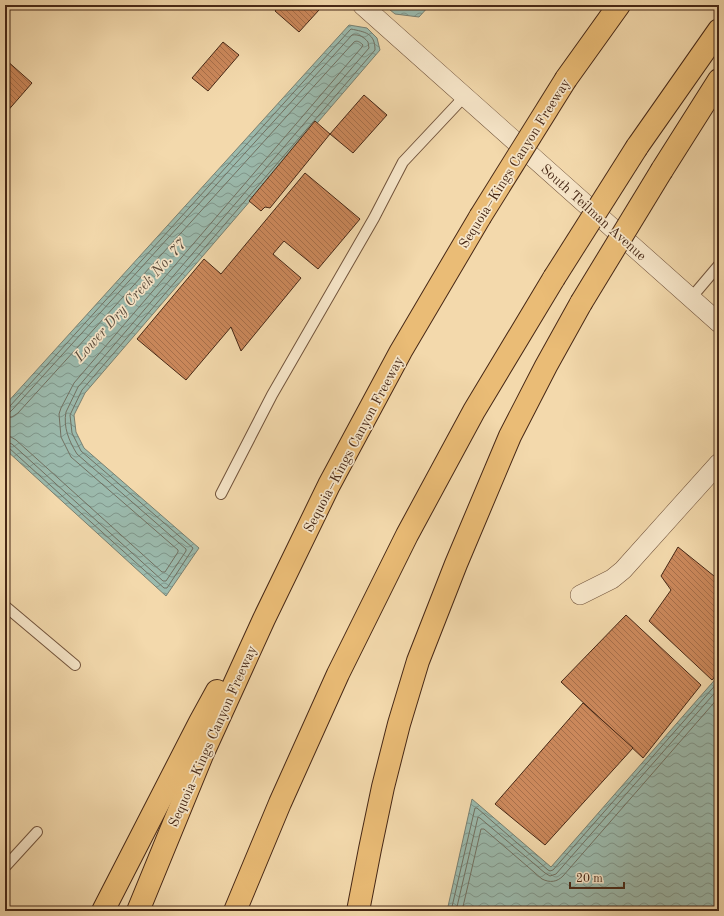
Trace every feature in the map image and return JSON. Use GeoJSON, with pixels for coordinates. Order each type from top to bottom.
{"type":"FeatureCollection","features":[{"type":"Feature","properties":{"kind":"highway","name":"Sequoia–Kings Canyon Freeway"},"geometry":{"type":"LineString","coordinates":[[138,911],[202,756],[264,620],[329,485],[401,351],[480,217],[566,79],[619,5]]}},
{"type":"Feature","properties":{"kind":"highway"},"geometry":{"type":"LineString","coordinates":[[234,911],[280,803],[335,681],[407,535],[474,411],[554,278],[637,148],[719,30]]}},
{"type":"Feature","properties":{"kind":"highway"},"geometry":{"type":"LineString","coordinates":[[358,911],[383,787],[399,724],[418,661],[456,564],[510,436],[546,366],[581,303],[719,80]]}},
{"type":"Feature","properties":{"kind":"highway"},"geometry":{"type":"LineString","coordinates":[[103,911],[200,722],[329,485]]}},
{"type":"Feature","properties":{"kind":"highway"},"geometry":{"type":"LineString","coordinates":[[371,911],[382,843],[395,781],[456,564]]}},
{"type":"Feature","properties":{"kind":"street","name":"South Teilman Avenue"},"geometry":{"type":"LineString","coordinates":[[366,9],[719,323]]}},
{"type":"Feature","properties":{"kind":"street"},"geometry":{"type":"LineString","coordinates":[[580,595],[612,579],[623,570],[719,463]]}},
{"type":"Feature","properties":{"kind":"lane"},"geometry":{"type":"LineString","coordinates":[[221,494],[272,395],[374,218],[403,162],[464,97]]}},
{"type":"Feature","properties":{"kind":"lane"},"geometry":{"type":"LineString","coordinates":[[691,298],[719,265]]}},
{"type":"Feature","properties":{"kind":"lane"},"geometry":{"type":"LineString","coordinates":[[5,606],[75,665]]}},
{"type":"Feature","properties":{"kind":"lane"},"geometry":{"type":"LineString","coordinates":[[5,867],[36,832]]}},
{"type":"Feature","properties":{"kind":"water"},"geometry":{"type":"Polygon","coordinates":[[[384,5],[430,5],[419,17],[395,14],[384,5]]]}},
{"type":"Feature","properties":{"kind":"water","name":"Lower Dry Creek No. 77"},"geometry":{"type":"Polygon","coordinates":[[[349,25],[367,28],[377,38],[380,50],[85,393],[74,415],[76,432],[84,448],[199,548],[166,596],[6,450],[5,405],[349,25]]]}},
{"type":"Feature","properties":{"kind":"water"},"geometry":{"type":"Polygon","coordinates":[[[719,675],[719,911],[447,911],[472,799],[551,867],[719,675]]]}},
{"type":"Feature","properties":{"kind":"building"},"geometry":{"type":"Polygon","coordinates":[[[280,5],[312,5],[319,10],[299,32],[275,11],[280,5]]]}},
{"type":"Feature","properties":{"kind":"building"},"geometry":{"type":"Polygon","coordinates":[[[223,42],[239,55],[208,91],[192,78],[223,42]]]}},
{"type":"Feature","properties":{"kind":"building"},"geometry":{"type":"Polygon","coordinates":[[[5,59],[32,83],[5,114],[5,59]]]}},
{"type":"Feature","properties":{"kind":"building"},"geometry":{"type":"Polygon","coordinates":[[[364,95],[387,115],[353,153],[330,134],[364,95]]]}},
{"type":"Feature","properties":{"kind":"building"},"geometry":{"type":"Polygon","coordinates":[[[315,121],[330,134],[270,208],[265,207],[261,211],[249,201],[315,121]]]}},
{"type":"Feature","properties":{"kind":"building"},"geometry":{"type":"Polygon","coordinates":[[[305,173],[360,219],[318,269],[284,241],[273,254],[301,278],[241,351],[231,327],[186,380],[137,339],[204,259],[221,274],[305,173]]]}},
{"type":"Feature","properties":{"kind":"building"},"geometry":{"type":"Polygon","coordinates":[[[678,547],[714,576],[719,570],[719,672],[712,680],[649,621],[671,590],[661,576],[678,547]]]}},
{"type":"Feature","properties":{"kind":"building"},"geometry":{"type":"Polygon","coordinates":[[[626,615],[701,685],[643,758],[561,682],[626,615]]]}},
{"type":"Feature","properties":{"kind":"building"},"geometry":{"type":"Polygon","coordinates":[[[583,703],[633,748],[545,845],[495,804],[583,703]]]}}]}
